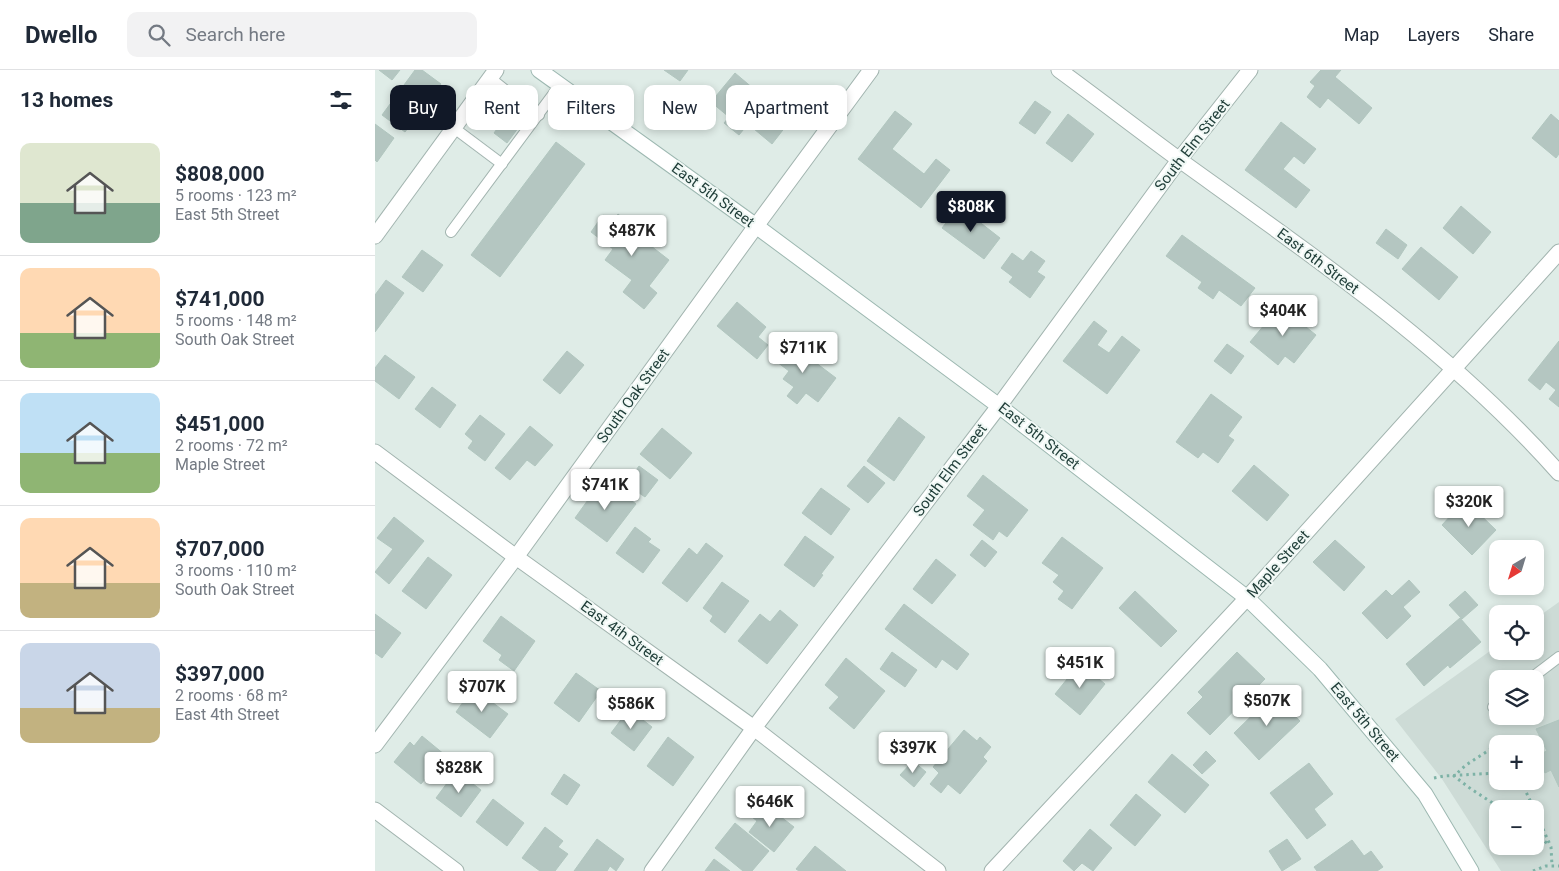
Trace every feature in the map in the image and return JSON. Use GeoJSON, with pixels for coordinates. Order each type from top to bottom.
{"type":"FeatureCollection","features":[{"type":"Feature","properties":{"kind":"street","name":"East 5th Street"},"geometry":{"type":"LineString","coordinates":[[539,70],[560,85]]}},
{"type":"Feature","properties":{"kind":"street","name":"South Oak Street"},"geometry":{"type":"LineString","coordinates":[[375,745],[516,557],[871,70]]}},
{"type":"Feature","properties":{"kind":"street","name":"East 6th Street"},"geometry":{"type":"LineString","coordinates":[[1059,70],[1179,160],[1317,259],[1454,369],[1539,451],[1559,473]]}},
{"type":"Feature","properties":{"kind":"street","name":"South Elm Street"},"geometry":{"type":"LineString","coordinates":[[652,871],[754,728],[999,406],[1179,160],[1250,70]]}},
{"type":"Feature","properties":{"kind":"street"},"geometry":{"type":"LineString","coordinates":[[456,124],[493,74]]}},
{"type":"Feature","properties":{"kind":"street"},"geometry":{"type":"LineString","coordinates":[[375,236],[452,130]]}},
{"type":"Feature","properties":{"kind":"street","name":"East 5th Street"},"geometry":{"type":"LineString","coordinates":[[623,130],[999,406],[1247,598],[1320,669],[1425,794],[1471,871]]}},
{"type":"Feature","properties":{"kind":"street","name":"Maple Street"},"geometry":{"type":"LineString","coordinates":[[992,871],[1247,598],[1559,252]]}},
{"type":"Feature","properties":{"kind":"street","name":"East 4th Street"},"geometry":{"type":"LineString","coordinates":[[375,452],[516,557],[754,728],[938,871]]}},
{"type":"Feature","properties":{"kind":"street"},"geometry":{"type":"LineString","coordinates":[[375,810],[456,871]]}},
{"type":"Feature","properties":{"kind":"lane"},"geometry":{"type":"LineString","coordinates":[[493,74],[502,85]]}},
{"type":"Feature","properties":{"kind":"lane"},"geometry":{"type":"LineString","coordinates":[[451,232],[548,102]]}},
{"type":"Feature","properties":{"kind":"lane"},"geometry":{"type":"LineString","coordinates":[[456,130],[502,164]]}},
{"type":"Feature","properties":{"kind":"lane"},"geometry":{"type":"LineString","coordinates":[[1541,670],[1559,656]]}},
{"type":"Feature","properties":{"kind":"path"},"geometry":{"type":"LineString","coordinates":[[1454,776],[1466,765],[1489,751]]}},
{"type":"Feature","properties":{"kind":"path"},"geometry":{"type":"LineString","coordinates":[[1433,778],[1489,774]]}},
{"type":"Feature","properties":{"kind":"path"},"geometry":{"type":"LineString","coordinates":[[1454,776],[1489,801]]}},
{"type":"Feature","properties":{"kind":"path"},"geometry":{"type":"LineString","coordinates":[[1544,831],[1551,847],[1552,866]]}},
{"type":"Feature","properties":{"kind":"path"},"geometry":{"type":"LineString","coordinates":[[1544,840],[1551,847]]}},
{"type":"Feature","properties":{"kind":"path"},"geometry":{"type":"LineString","coordinates":[[1533,871],[1546,866],[1559,866]]}},
{"type":"Feature","properties":{"kind":"shaded area"},"geometry":{"type":"Polygon","coordinates":[[[1559,602],[1559,871],[1501,871],[1491,855],[1544,855],[1544,800],[1489,800],[1489,852],[1442,779],[1395,719],[1489,652],[1489,660],[1544,660],[1544,613],[1559,602]]]}},
{"type":"Feature","properties":{"kind":"building"},"geometry":{"type":"Polygon","coordinates":[[[379,70],[400,70],[392,80],[379,70]]]}},
{"type":"Feature","properties":{"kind":"building"},"geometry":{"type":"Polygon","coordinates":[[[415,70],[422,70],[441,84],[440,85],[404,85],[415,70]]]}},
{"type":"Feature","properties":{"kind":"building"},"geometry":{"type":"Polygon","coordinates":[[[664,70],[688,70],[680,81],[664,70]]]}},
{"type":"Feature","properties":{"kind":"building"},"geometry":{"type":"Polygon","coordinates":[[[1321,70],[1341,70],[1335,77],[1372,108],[1359,124],[1328,98],[1320,108],[1307,97],[1315,86],[1310,82],[1321,70]]]}},
{"type":"Feature","properties":{"kind":"building"},"geometry":{"type":"Polygon","coordinates":[[[735,73],[749,85],[726,85],[726,114],[716,106],[716,96],[735,73]]]}},
{"type":"Feature","properties":{"kind":"building"},"geometry":{"type":"Polygon","coordinates":[[[1035,101],[1051,112],[1035,134],[1019,123],[1035,101]]]}},
{"type":"Feature","properties":{"kind":"building"},"geometry":{"type":"Polygon","coordinates":[[[390,104],[390,121],[382,115],[390,104]]]}},
{"type":"Feature","properties":{"kind":"building"},"geometry":{"type":"Polygon","coordinates":[[[895,111],[912,124],[892,149],[924,174],[936,159],[950,170],[921,208],[858,159],[895,111]]]}},
{"type":"Feature","properties":{"kind":"building"},"geometry":{"type":"Polygon","coordinates":[[[1068,114],[1094,134],[1072,162],[1046,143],[1068,114]]]}},
{"type":"Feature","properties":{"kind":"building"},"geometry":{"type":"Polygon","coordinates":[[[1551,114],[1559,121],[1559,154],[1556,158],[1532,138],[1551,114]]]}},
{"type":"Feature","properties":{"kind":"building"},"geometry":{"type":"Polygon","coordinates":[[[1281,122],[1316,149],[1304,164],[1294,156],[1283,169],[1310,190],[1296,208],[1245,170],[1281,122]]]}},
{"type":"Feature","properties":{"kind":"building"},"geometry":{"type":"Polygon","coordinates":[[[375,124],[394,138],[377,162],[375,160],[375,124]]]}},
{"type":"Feature","properties":{"kind":"building"},"geometry":{"type":"Polygon","coordinates":[[[496,130],[517,130],[507,143],[494,133],[496,130]]]}},
{"type":"Feature","properties":{"kind":"building"},"geometry":{"type":"Polygon","coordinates":[[[733,130],[743,130],[739,135],[733,130]]]}},
{"type":"Feature","properties":{"kind":"building"},"geometry":{"type":"Polygon","coordinates":[[[755,130],[783,130],[772,144],[755,130]]]}},
{"type":"Feature","properties":{"kind":"building"},"geometry":{"type":"Polygon","coordinates":[[[556,142],[585,164],[500,277],[471,255],[556,142]]]}},
{"type":"Feature","properties":{"kind":"building"},"geometry":{"type":"Polygon","coordinates":[[[959,206],[1000,238],[984,259],[942,228],[959,206]]]}},
{"type":"Feature","properties":{"kind":"building"},"geometry":{"type":"Polygon","coordinates":[[[1461,206],[1491,232],[1473,254],[1443,228],[1461,206]]]}},
{"type":"Feature","properties":{"kind":"building"},"geometry":{"type":"Polygon","coordinates":[[[618,214],[654,243],[651,246],[669,260],[649,286],[657,293],[644,309],[623,292],[632,280],[605,260],[613,249],[591,232],[603,215],[612,222],[618,214]]]}},
{"type":"Feature","properties":{"kind":"building"},"geometry":{"type":"Polygon","coordinates":[[[1386,229],[1407,245],[1398,259],[1376,243],[1386,229]]]}},
{"type":"Feature","properties":{"kind":"building"},"geometry":{"type":"Polygon","coordinates":[[[1182,235],[1255,288],[1241,306],[1219,290],[1213,299],[1198,288],[1202,282],[1166,256],[1182,235]]]}},
{"type":"Feature","properties":{"kind":"building"},"geometry":{"type":"Polygon","coordinates":[[[1421,247],[1458,277],[1439,300],[1402,269],[1421,247]]]}},
{"type":"Feature","properties":{"kind":"building"},"geometry":{"type":"Polygon","coordinates":[[[422,250],[443,265],[423,292],[402,277],[422,250]]]}},
{"type":"Feature","properties":{"kind":"building"},"geometry":{"type":"Polygon","coordinates":[[[1031,251],[1045,261],[1037,272],[1045,277],[1030,298],[1009,282],[1013,277],[1001,268],[1012,253],[1023,261],[1031,251]]]}},
{"type":"Feature","properties":{"kind":"building"},"geometry":{"type":"Polygon","coordinates":[[[386,280],[404,293],[375,332],[375,295],[386,280]]]}},
{"type":"Feature","properties":{"kind":"building"},"geometry":{"type":"Polygon","coordinates":[[[737,302],[766,327],[758,337],[768,345],[757,359],[717,326],[737,302]]]}},
{"type":"Feature","properties":{"kind":"building"},"geometry":{"type":"Polygon","coordinates":[[[1280,306],[1316,335],[1294,363],[1285,356],[1278,365],[1250,342],[1280,306]]]}},
{"type":"Feature","properties":{"kind":"building"},"geometry":{"type":"Polygon","coordinates":[[[1094,321],[1107,331],[1097,345],[1109,353],[1122,336],[1140,350],[1107,394],[1063,361],[1094,321]]]}},
{"type":"Feature","properties":{"kind":"building"},"geometry":{"type":"Polygon","coordinates":[[[787,341],[836,378],[818,402],[806,393],[797,404],[787,396],[794,387],[783,379],[789,371],[773,359],[787,341]]]}},
{"type":"Feature","properties":{"kind":"building"},"geometry":{"type":"Polygon","coordinates":[[[1559,341],[1559,407],[1549,399],[1556,390],[1546,382],[1540,390],[1528,380],[1559,341]]]}},
{"type":"Feature","properties":{"kind":"building"},"geometry":{"type":"Polygon","coordinates":[[[1227,344],[1244,356],[1231,374],[1214,361],[1227,344]]]}},
{"type":"Feature","properties":{"kind":"building"},"geometry":{"type":"Polygon","coordinates":[[[567,351],[584,365],[560,394],[543,380],[567,351]]]}},
{"type":"Feature","properties":{"kind":"building"},"geometry":{"type":"Polygon","coordinates":[[[385,355],[415,377],[399,399],[375,381],[375,368],[385,355]]]}},
{"type":"Feature","properties":{"kind":"building"},"geometry":{"type":"Polygon","coordinates":[[[432,387],[456,405],[440,428],[415,409],[432,387]]]}},
{"type":"Feature","properties":{"kind":"building"},"geometry":{"type":"Polygon","coordinates":[[[1211,394],[1242,417],[1228,436],[1234,440],[1218,463],[1203,452],[1198,458],[1176,442],[1211,394]]]}},
{"type":"Feature","properties":{"kind":"building"},"geometry":{"type":"Polygon","coordinates":[[[480,415],[505,434],[485,461],[468,448],[473,441],[465,434],[480,415]]]}},
{"type":"Feature","properties":{"kind":"building"},"geometry":{"type":"Polygon","coordinates":[[[899,417],[925,437],[894,481],[867,461],[899,417]]]}},
{"type":"Feature","properties":{"kind":"building"},"geometry":{"type":"Polygon","coordinates":[[[530,426],[553,445],[535,466],[527,460],[510,480],[495,468],[530,426]]]}},
{"type":"Feature","properties":{"kind":"building"},"geometry":{"type":"Polygon","coordinates":[[[662,428],[692,453],[670,479],[640,454],[662,428]]]}},
{"type":"Feature","properties":{"kind":"building"},"geometry":{"type":"Polygon","coordinates":[[[1254,465],[1289,495],[1267,521],[1232,491],[1254,465]]]}},
{"type":"Feature","properties":{"kind":"building"},"geometry":{"type":"Polygon","coordinates":[[[639,466],[658,480],[645,497],[626,484],[639,466]]]}},
{"type":"Feature","properties":{"kind":"building"},"geometry":{"type":"Polygon","coordinates":[[[864,466],[885,483],[868,503],[847,486],[864,466]]]}},
{"type":"Feature","properties":{"kind":"building"},"geometry":{"type":"Polygon","coordinates":[[[983,475],[1028,510],[1007,537],[999,531],[993,540],[973,525],[985,510],[967,496],[983,475]]]}},
{"type":"Feature","properties":{"kind":"building"},"geometry":{"type":"Polygon","coordinates":[[[603,479],[636,504],[607,542],[575,518],[603,479]]]}},
{"type":"Feature","properties":{"kind":"building"},"geometry":{"type":"Polygon","coordinates":[[[821,488],[850,509],[831,535],[802,513],[821,488]]]}},
{"type":"Feature","properties":{"kind":"building"},"geometry":{"type":"Polygon","coordinates":[[[1465,500],[1496,530],[1472,555],[1442,525],[1465,500]]]}},
{"type":"Feature","properties":{"kind":"building"},"geometry":{"type":"Polygon","coordinates":[[[394,517],[424,541],[389,584],[375,572],[393,549],[377,538],[394,517]]]}},
{"type":"Feature","properties":{"kind":"building"},"geometry":{"type":"Polygon","coordinates":[[[635,527],[651,539],[648,542],[660,550],[643,573],[616,553],[635,527]]]}},
{"type":"Feature","properties":{"kind":"building"},"geometry":{"type":"Polygon","coordinates":[[[805,536],[834,557],[814,587],[784,565],[805,536]]]}},
{"type":"Feature","properties":{"kind":"building"},"geometry":{"type":"Polygon","coordinates":[[[1062,537],[1103,568],[1072,609],[1058,599],[1064,591],[1053,582],[1059,575],[1042,563],[1062,537]]]}},
{"type":"Feature","properties":{"kind":"building"},"geometry":{"type":"Polygon","coordinates":[[[982,540],[997,552],[985,567],[970,555],[982,540]]]}},
{"type":"Feature","properties":{"kind":"building"},"geometry":{"type":"Polygon","coordinates":[[[1335,540],[1365,567],[1344,591],[1313,562],[1335,540]]]}},
{"type":"Feature","properties":{"kind":"building"},"geometry":{"type":"Polygon","coordinates":[[[706,543],[723,556],[687,602],[662,583],[689,548],[697,555],[706,543]]]}},
{"type":"Feature","properties":{"kind":"building"},"geometry":{"type":"Polygon","coordinates":[[[428,557],[452,575],[426,609],[402,591],[428,557]]]}},
{"type":"Feature","properties":{"kind":"building"},"geometry":{"type":"Polygon","coordinates":[[[936,559],[956,575],[932,604],[913,589],[936,559]]]}},
{"type":"Feature","properties":{"kind":"building"},"geometry":{"type":"Polygon","coordinates":[[[1409,580],[1420,592],[1403,607],[1411,616],[1387,639],[1362,613],[1386,590],[1392,596],[1409,580]]]}},
{"type":"Feature","properties":{"kind":"building"},"geometry":{"type":"Polygon","coordinates":[[[722,582],[749,601],[725,633],[710,621],[713,616],[703,608],[722,582]]]}},
{"type":"Feature","properties":{"kind":"building"},"geometry":{"type":"Polygon","coordinates":[[[1135,591],[1177,631],[1161,647],[1119,608],[1135,591]]]}},
{"type":"Feature","properties":{"kind":"building"},"geometry":{"type":"Polygon","coordinates":[[[1465,591],[1478,605],[1462,619],[1449,605],[1465,591]]]}},
{"type":"Feature","properties":{"kind":"building"},"geometry":{"type":"Polygon","coordinates":[[[904,604],[969,654],[957,670],[942,659],[936,668],[885,629],[904,604]]]}},
{"type":"Feature","properties":{"kind":"building"},"geometry":{"type":"Polygon","coordinates":[[[780,610],[798,625],[767,664],[738,641],[760,614],[770,622],[780,610]]]}},
{"type":"Feature","properties":{"kind":"building"},"geometry":{"type":"Polygon","coordinates":[[[375,614],[401,633],[382,658],[375,653],[375,614]]]}},
{"type":"Feature","properties":{"kind":"building"},"geometry":{"type":"Polygon","coordinates":[[[501,616],[535,641],[514,671],[499,660],[502,655],[483,641],[501,616]]]}},
{"type":"Feature","properties":{"kind":"building"},"geometry":{"type":"Polygon","coordinates":[[[1460,618],[1481,642],[1450,668],[1448,665],[1424,686],[1406,664],[1460,618]]]}},
{"type":"Feature","properties":{"kind":"building"},"geometry":{"type":"Polygon","coordinates":[[[892,652],[917,670],[905,687],[880,669],[892,652]]]}},
{"type":"Feature","properties":{"kind":"building"},"geometry":{"type":"Polygon","coordinates":[[[1237,652],[1265,679],[1210,735],[1187,713],[1203,697],[1198,692],[1237,652]]]}},
{"type":"Feature","properties":{"kind":"building"},"geometry":{"type":"Polygon","coordinates":[[[846,658],[885,691],[854,729],[829,708],[839,697],[825,685],[846,658]]]}},
{"type":"Feature","properties":{"kind":"building"},"geometry":{"type":"Polygon","coordinates":[[[1080,663],[1105,684],[1080,715],[1055,694],[1080,663]]]}},
{"type":"Feature","properties":{"kind":"building"},"geometry":{"type":"Polygon","coordinates":[[[576,673],[601,691],[579,722],[554,703],[576,673]]]}},
{"type":"Feature","properties":{"kind":"building"},"geometry":{"type":"Polygon","coordinates":[[[473,688],[508,714],[490,738],[456,712],[473,688]]]}},
{"type":"Feature","properties":{"kind":"building"},"geometry":{"type":"Polygon","coordinates":[[[1274,694],[1300,721],[1259,760],[1234,733],[1274,694]]]}},
{"type":"Feature","properties":{"kind":"building"},"geometry":{"type":"Polygon","coordinates":[[[629,709],[652,727],[634,751],[611,733],[629,709]]]}},
{"type":"Feature","properties":{"kind":"building"},"geometry":{"type":"Polygon","coordinates":[[[1559,720],[1559,787],[1551,770],[1545,773],[1544,771],[1544,752],[1547,751],[1544,745],[1544,735],[1539,735],[1536,729],[1559,720]]]}},
{"type":"Feature","properties":{"kind":"building"},"geometry":{"type":"Polygon","coordinates":[[[964,730],[977,741],[980,737],[991,747],[983,757],[987,761],[960,794],[948,784],[941,793],[930,784],[939,773],[933,767],[964,730]]]}},
{"type":"Feature","properties":{"kind":"building"},"geometry":{"type":"Polygon","coordinates":[[[422,736],[445,755],[421,784],[394,762],[410,742],[414,746],[422,736]]]}},
{"type":"Feature","properties":{"kind":"building"},"geometry":{"type":"Polygon","coordinates":[[[668,737],[694,757],[673,786],[647,766],[668,737]]]}},
{"type":"Feature","properties":{"kind":"building"},"geometry":{"type":"Polygon","coordinates":[[[1206,751],[1216,761],[1202,774],[1193,765],[1206,751]]]}},
{"type":"Feature","properties":{"kind":"building"},"geometry":{"type":"Polygon","coordinates":[[[1172,754],[1209,785],[1185,813],[1148,782],[1172,754]]]}},
{"type":"Feature","properties":{"kind":"building"},"geometry":{"type":"Polygon","coordinates":[[[913,761],[926,772],[914,787],[900,775],[913,761]]]}},
{"type":"Feature","properties":{"kind":"building"},"geometry":{"type":"Polygon","coordinates":[[[1309,763],[1333,794],[1314,809],[1326,825],[1307,839],[1270,793],[1309,763]]]}},
{"type":"Feature","properties":{"kind":"building"},"geometry":{"type":"Polygon","coordinates":[[[456,771],[481,790],[461,817],[436,798],[456,771]]]}},
{"type":"Feature","properties":{"kind":"building"},"geometry":{"type":"Polygon","coordinates":[[[564,774],[580,785],[567,805],[551,794],[564,774]]]}},
{"type":"Feature","properties":{"kind":"building"},"geometry":{"type":"Polygon","coordinates":[[[1136,794],[1161,815],[1135,846],[1110,825],[1136,794]]]}},
{"type":"Feature","properties":{"kind":"building"},"geometry":{"type":"Polygon","coordinates":[[[493,799],[524,823],[507,846],[476,822],[493,799]]]}},
{"type":"Feature","properties":{"kind":"building"},"geometry":{"type":"Polygon","coordinates":[[[763,803],[794,827],[774,852],[749,832],[757,821],[752,817],[763,803]]]}},
{"type":"Feature","properties":{"kind":"building"},"geometry":{"type":"Polygon","coordinates":[[[735,823],[769,851],[752,871],[743,871],[715,848],[735,823]]]}},
{"type":"Feature","properties":{"kind":"building"},"geometry":{"type":"Polygon","coordinates":[[[545,827],[563,841],[558,847],[568,854],[555,871],[540,871],[522,858],[545,827]]]}},
{"type":"Feature","properties":{"kind":"building"},"geometry":{"type":"Polygon","coordinates":[[[1090,829],[1112,848],[1093,871],[1082,863],[1074,871],[1063,861],[1090,829]]]}},
{"type":"Feature","properties":{"kind":"building"},"geometry":{"type":"Polygon","coordinates":[[[597,839],[624,859],[616,871],[610,866],[607,871],[574,871],[597,839]]]}},
{"type":"Feature","properties":{"kind":"building"},"geometry":{"type":"Polygon","coordinates":[[[1287,839],[1301,859],[1282,871],[1269,851],[1287,839]]]}},
{"type":"Feature","properties":{"kind":"building"},"geometry":{"type":"Polygon","coordinates":[[[1352,840],[1364,856],[1371,851],[1383,867],[1377,871],[1317,871],[1314,867],[1352,840]]]}},
{"type":"Feature","properties":{"kind":"building"},"geometry":{"type":"Polygon","coordinates":[[[815,846],[846,871],[799,871],[796,869],[815,846]]]}},
{"type":"Feature","properties":{"kind":"building"},"geometry":{"type":"Polygon","coordinates":[[[714,859],[730,871],[705,871],[714,859]]]}}]}
